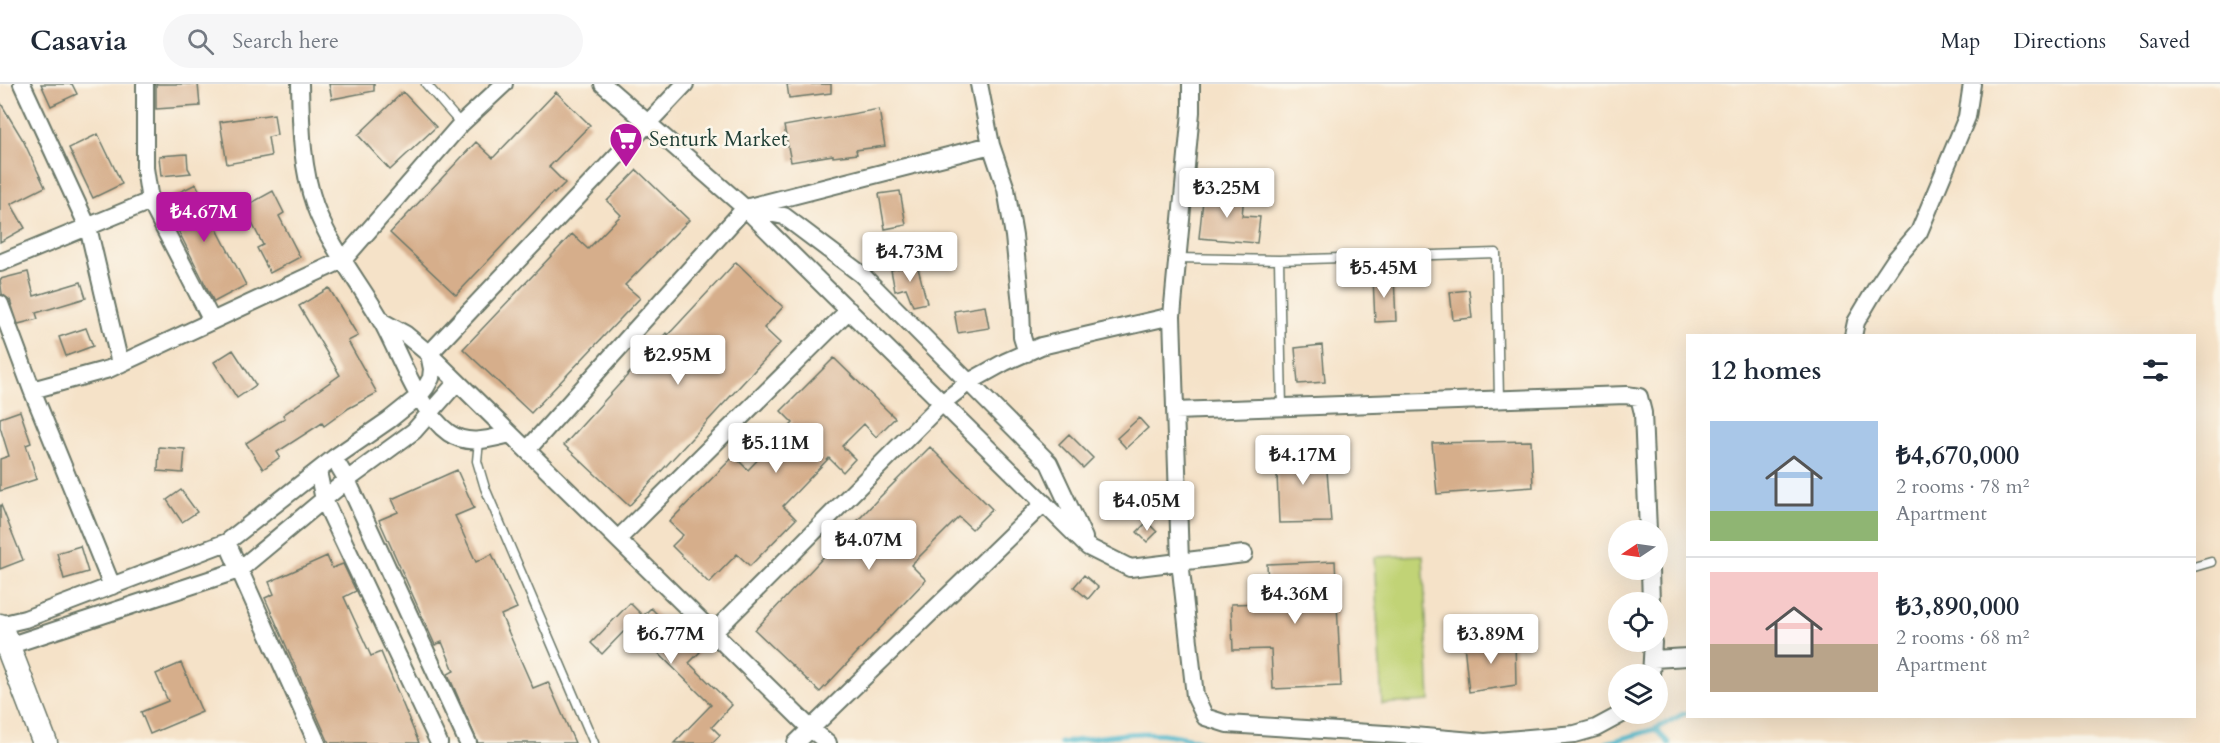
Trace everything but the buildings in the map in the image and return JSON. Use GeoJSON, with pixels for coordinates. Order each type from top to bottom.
{"type":"FeatureCollection","features":[{"type":"Feature","properties":{"kind":"main road"},"geometry":{"type":"LineString","coordinates":[[3,636],[45,743]]}},
{"type":"Feature","properties":{"kind":"street"},"geometry":{"type":"LineString","coordinates":[[22,84],[88,227],[120,364]]}},
{"type":"Feature","properties":{"kind":"street"},"geometry":{"type":"LineString","coordinates":[[146,84],[145,168],[150,201],[212,321]]}},
{"type":"Feature","properties":{"kind":"street"},"geometry":{"type":"LineString","coordinates":[[300,84],[301,134],[305,171],[315,206],[343,260],[381,321],[419,396],[439,424],[449,433],[463,440],[479,441],[510,434]]}},
{"type":"Feature","properties":{"kind":"street"},"geometry":{"type":"LineString","coordinates":[[32,390],[109,369],[343,260],[461,124],[504,84]]}},
{"type":"Feature","properties":{"kind":"street"},"geometry":{"type":"LineString","coordinates":[[603,84],[745,208],[1088,547],[1130,568],[1244,554]]}},
{"type":"Feature","properties":{"kind":"street"},"geometry":{"type":"LineString","coordinates":[[429,354],[685,84]]}},
{"type":"Feature","properties":{"kind":"street"},"geometry":{"type":"LineString","coordinates":[[979,84],[991,145],[1006,189],[1014,236],[1022,337],[1027,353]]}},
{"type":"Feature","properties":{"kind":"street"},"geometry":{"type":"LineString","coordinates":[[1191,84],[1191,112],[1172,316],[1180,561],[1195,696],[1205,717],[1238,725],[1485,742],[1575,734],[1596,728],[1608,722]]}},
{"type":"Feature","properties":{"kind":"street"},"geometry":{"type":"LineString","coordinates":[[1853,334],[1856,322],[1875,290],[1895,260],[1918,232],[1967,117],[1972,84]]}},
{"type":"Feature","properties":{"kind":"street"},"geometry":{"type":"LineString","coordinates":[[527,450],[745,208],[991,145]]}},
{"type":"Feature","properties":{"kind":"street"},"geometry":{"type":"LineString","coordinates":[[0,263],[150,201]]}},
{"type":"Feature","properties":{"kind":"street"},"geometry":{"type":"LineString","coordinates":[[745,208],[784,216],[861,274],[1049,463],[1088,547]]}},
{"type":"Feature","properties":{"kind":"street"},"geometry":{"type":"LineString","coordinates":[[0,304],[32,390],[112,586]]}},
{"type":"Feature","properties":{"kind":"street"},"geometry":{"type":"LineString","coordinates":[[618,539],[849,310]]}},
{"type":"Feature","properties":{"kind":"street"},"geometry":{"type":"LineString","coordinates":[[713,633],[942,403],[969,382],[1041,346],[1172,316]]}},
{"type":"Feature","properties":{"kind":"street"},"geometry":{"type":"LineString","coordinates":[[381,321],[405,334],[429,354],[811,729],[828,743]]}},
{"type":"Feature","properties":{"kind":"street"},"geometry":{"type":"LineString","coordinates":[[3,636],[25,620],[227,542],[334,458],[419,396],[431,378],[429,354]]}},
{"type":"Feature","properties":{"kind":"street"},"geometry":{"type":"LineString","coordinates":[[3,636],[239,570],[347,480],[414,431],[457,382]]}},
{"type":"Feature","properties":{"kind":"street"},"geometry":{"type":"LineString","coordinates":[[1175,411],[1626,395],[1639,397],[1643,413],[1648,520]]}},
{"type":"Feature","properties":{"kind":"street"},"geometry":{"type":"LineString","coordinates":[[334,458],[347,480],[468,743]]}},
{"type":"Feature","properties":{"kind":"street"},"geometry":{"type":"LineString","coordinates":[[318,471],[324,500],[439,743]]}},
{"type":"Feature","properties":{"kind":"street"},"geometry":{"type":"LineString","coordinates":[[796,743],[1044,503]]}},
{"type":"Feature","properties":{"kind":"street"},"geometry":{"type":"LineString","coordinates":[[227,542],[317,743]]}},
{"type":"Feature","properties":{"kind":"street"},"geometry":{"type":"LineString","coordinates":[[1652,659],[1686,657]]}},
{"type":"Feature","properties":{"kind":"lane"},"geometry":{"type":"LineString","coordinates":[[426,84],[461,124]]}},
{"type":"Feature","properties":{"kind":"lane"},"geometry":{"type":"LineString","coordinates":[[1178,258],[1279,260],[1496,253],[1500,399]]}},
{"type":"Feature","properties":{"kind":"lane"},"geometry":{"type":"LineString","coordinates":[[1279,260],[1282,408]]}},
{"type":"Feature","properties":{"kind":"lane"},"geometry":{"type":"LineString","coordinates":[[479,441],[477,461],[485,488],[594,743]]}},
{"type":"Feature","properties":{"kind":"lane"},"geometry":{"type":"LineString","coordinates":[[2196,566],[2211,562]]}},
{"type":"Feature","properties":{"kind":"green space"},"geometry":{"type":"Polygon","coordinates":[[[1423,555],[1430,701],[1382,704],[1374,557],[1423,555]]]}},
{"type":"Feature","properties":{"kind":"waterway"},"geometry":{"type":"LineString","coordinates":[[1607,743],[1655,729],[1685,713]]}},
{"type":"Feature","properties":{"kind":"waterway"},"geometry":{"type":"LineString","coordinates":[[1655,729],[1669,743]]}},
{"type":"Feature","properties":{"kind":"waterway"},"geometry":{"type":"LineString","coordinates":[[1060,743],[1115,735],[1151,733],[1169,734],[1205,743]]}},
{"type":"Feature","properties":{"kind":"place","name":"Senturk Market"},"geometry":{"type":"Point","coordinates":[626,168]}}]}
